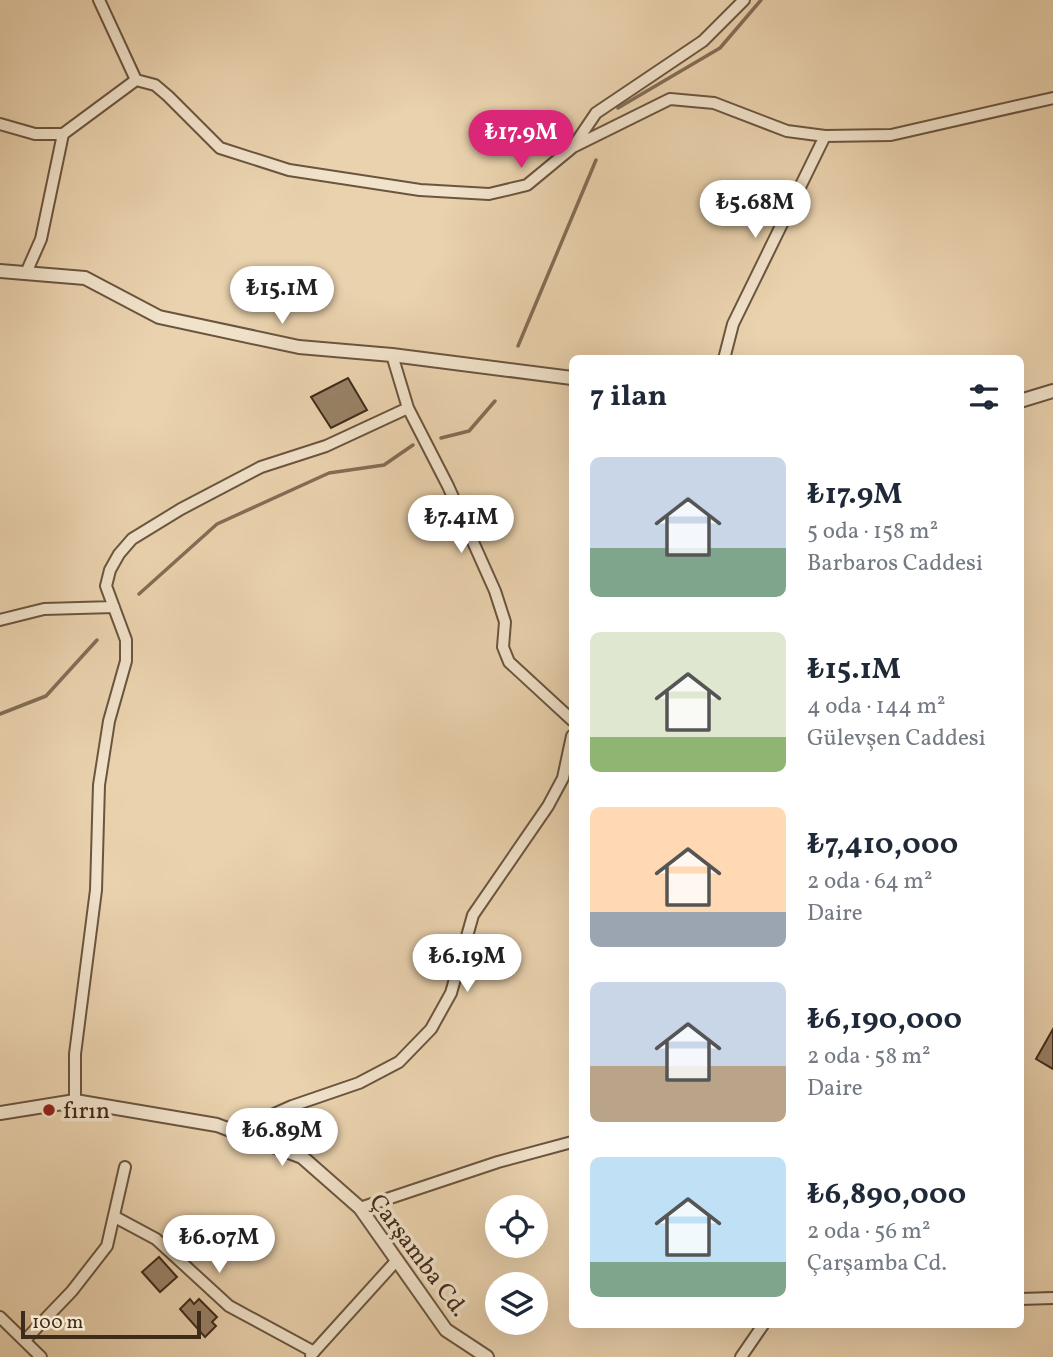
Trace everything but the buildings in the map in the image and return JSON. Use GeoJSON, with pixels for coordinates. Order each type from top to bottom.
{"type":"FeatureCollection","features":[{"type":"Feature","properties":{"kind":"street"},"geometry":{"type":"LineString","coordinates":[[99,0],[136,80]]}},
{"type":"Feature","properties":{"kind":"street"},"geometry":{"type":"LineString","coordinates":[[573,146],[596,113],[703,41],[744,0]]}},
{"type":"Feature","properties":{"kind":"street"},"geometry":{"type":"LineString","coordinates":[[0,124],[35,134],[63,134],[136,80]]}},
{"type":"Feature","properties":{"kind":"street"},"geometry":{"type":"LineString","coordinates":[[136,80],[155,85],[220,148],[289,170],[420,190],[489,194],[527,185],[573,146],[670,99],[714,103],[787,131],[825,136],[891,135],[1053,98]]}},
{"type":"Feature","properties":{"kind":"street"},"geometry":{"type":"LineString","coordinates":[[26,273],[41,239],[63,134]]}},
{"type":"Feature","properties":{"kind":"street"},"geometry":{"type":"LineString","coordinates":[[725,355],[733,324],[825,136]]}},
{"type":"Feature","properties":{"kind":"street"},"geometry":{"type":"LineString","coordinates":[[0,271],[85,278],[159,317],[299,347],[393,355],[569,378]]}},
{"type":"Feature","properties":{"kind":"street"},"geometry":{"type":"LineString","coordinates":[[393,355],[408,408],[448,486],[495,591],[505,622],[503,647],[509,662],[569,717]]}},
{"type":"Feature","properties":{"kind":"street"},"geometry":{"type":"LineString","coordinates":[[1024,400],[1053,391]]}},
{"type":"Feature","properties":{"kind":"street"},"geometry":{"type":"LineString","coordinates":[[75,1101],[75,1054],[96,890],[99,785],[109,721],[126,661],[126,640],[106,586],[110,570],[132,539],[261,467],[326,446],[408,408]]}},
{"type":"Feature","properties":{"kind":"street"},"geometry":{"type":"LineString","coordinates":[[0,621],[44,609],[114,607]]}},
{"type":"Feature","properties":{"kind":"street"},"geometry":{"type":"LineString","coordinates":[[234,1132],[292,1106],[359,1083],[399,1062],[431,1029],[451,993],[458,959],[473,915],[548,806],[563,778],[569,750]]}},
{"type":"Feature","properties":{"kind":"street","name":"Çarşamba Cd."},"geometry":{"type":"LineString","coordinates":[[0,1113],[75,1101],[217,1125],[302,1157],[360,1208],[446,1330],[487,1357]]}},
{"type":"Feature","properties":{"kind":"street"},"geometry":{"type":"LineString","coordinates":[[360,1208],[486,1166],[569,1143]]}},
{"type":"Feature","properties":{"kind":"street"},"geometry":{"type":"LineString","coordinates":[[26,1339],[72,1291],[107,1246],[125,1167]]}},
{"type":"Feature","properties":{"kind":"street"},"geometry":{"type":"LineString","coordinates":[[115,1217],[156,1239],[229,1306],[311,1354],[397,1260]]}},
{"type":"Feature","properties":{"kind":"street"},"geometry":{"type":"LineString","coordinates":[[1024,1299],[1053,1298]]}},
{"type":"Feature","properties":{"kind":"street"},"geometry":{"type":"LineString","coordinates":[[0,1317],[26,1339],[41,1357]]}},
{"type":"Feature","properties":{"kind":"street"},"geometry":{"type":"LineString","coordinates":[[741,1357],[761,1328]]}},
{"type":"Feature","properties":{"kind":"waterway"},"geometry":{"type":"LineString","coordinates":[[618,108],[720,48],[761,0]]}},
{"type":"Feature","properties":{"kind":"waterway"},"geometry":{"type":"LineString","coordinates":[[518,346],[596,160]]}},
{"type":"Feature","properties":{"kind":"waterway"},"geometry":{"type":"LineString","coordinates":[[441,438],[469,431],[495,401]]}},
{"type":"Feature","properties":{"kind":"waterway"},"geometry":{"type":"LineString","coordinates":[[139,594],[217,524],[329,473],[384,465],[413,445]]}},
{"type":"Feature","properties":{"kind":"waterway"},"geometry":{"type":"LineString","coordinates":[[0,714],[46,696],[97,640]]}},
{"type":"Feature","properties":{"kind":"place","name":"fırın"},"geometry":{"type":"Point","coordinates":[49,1110]}}]}
